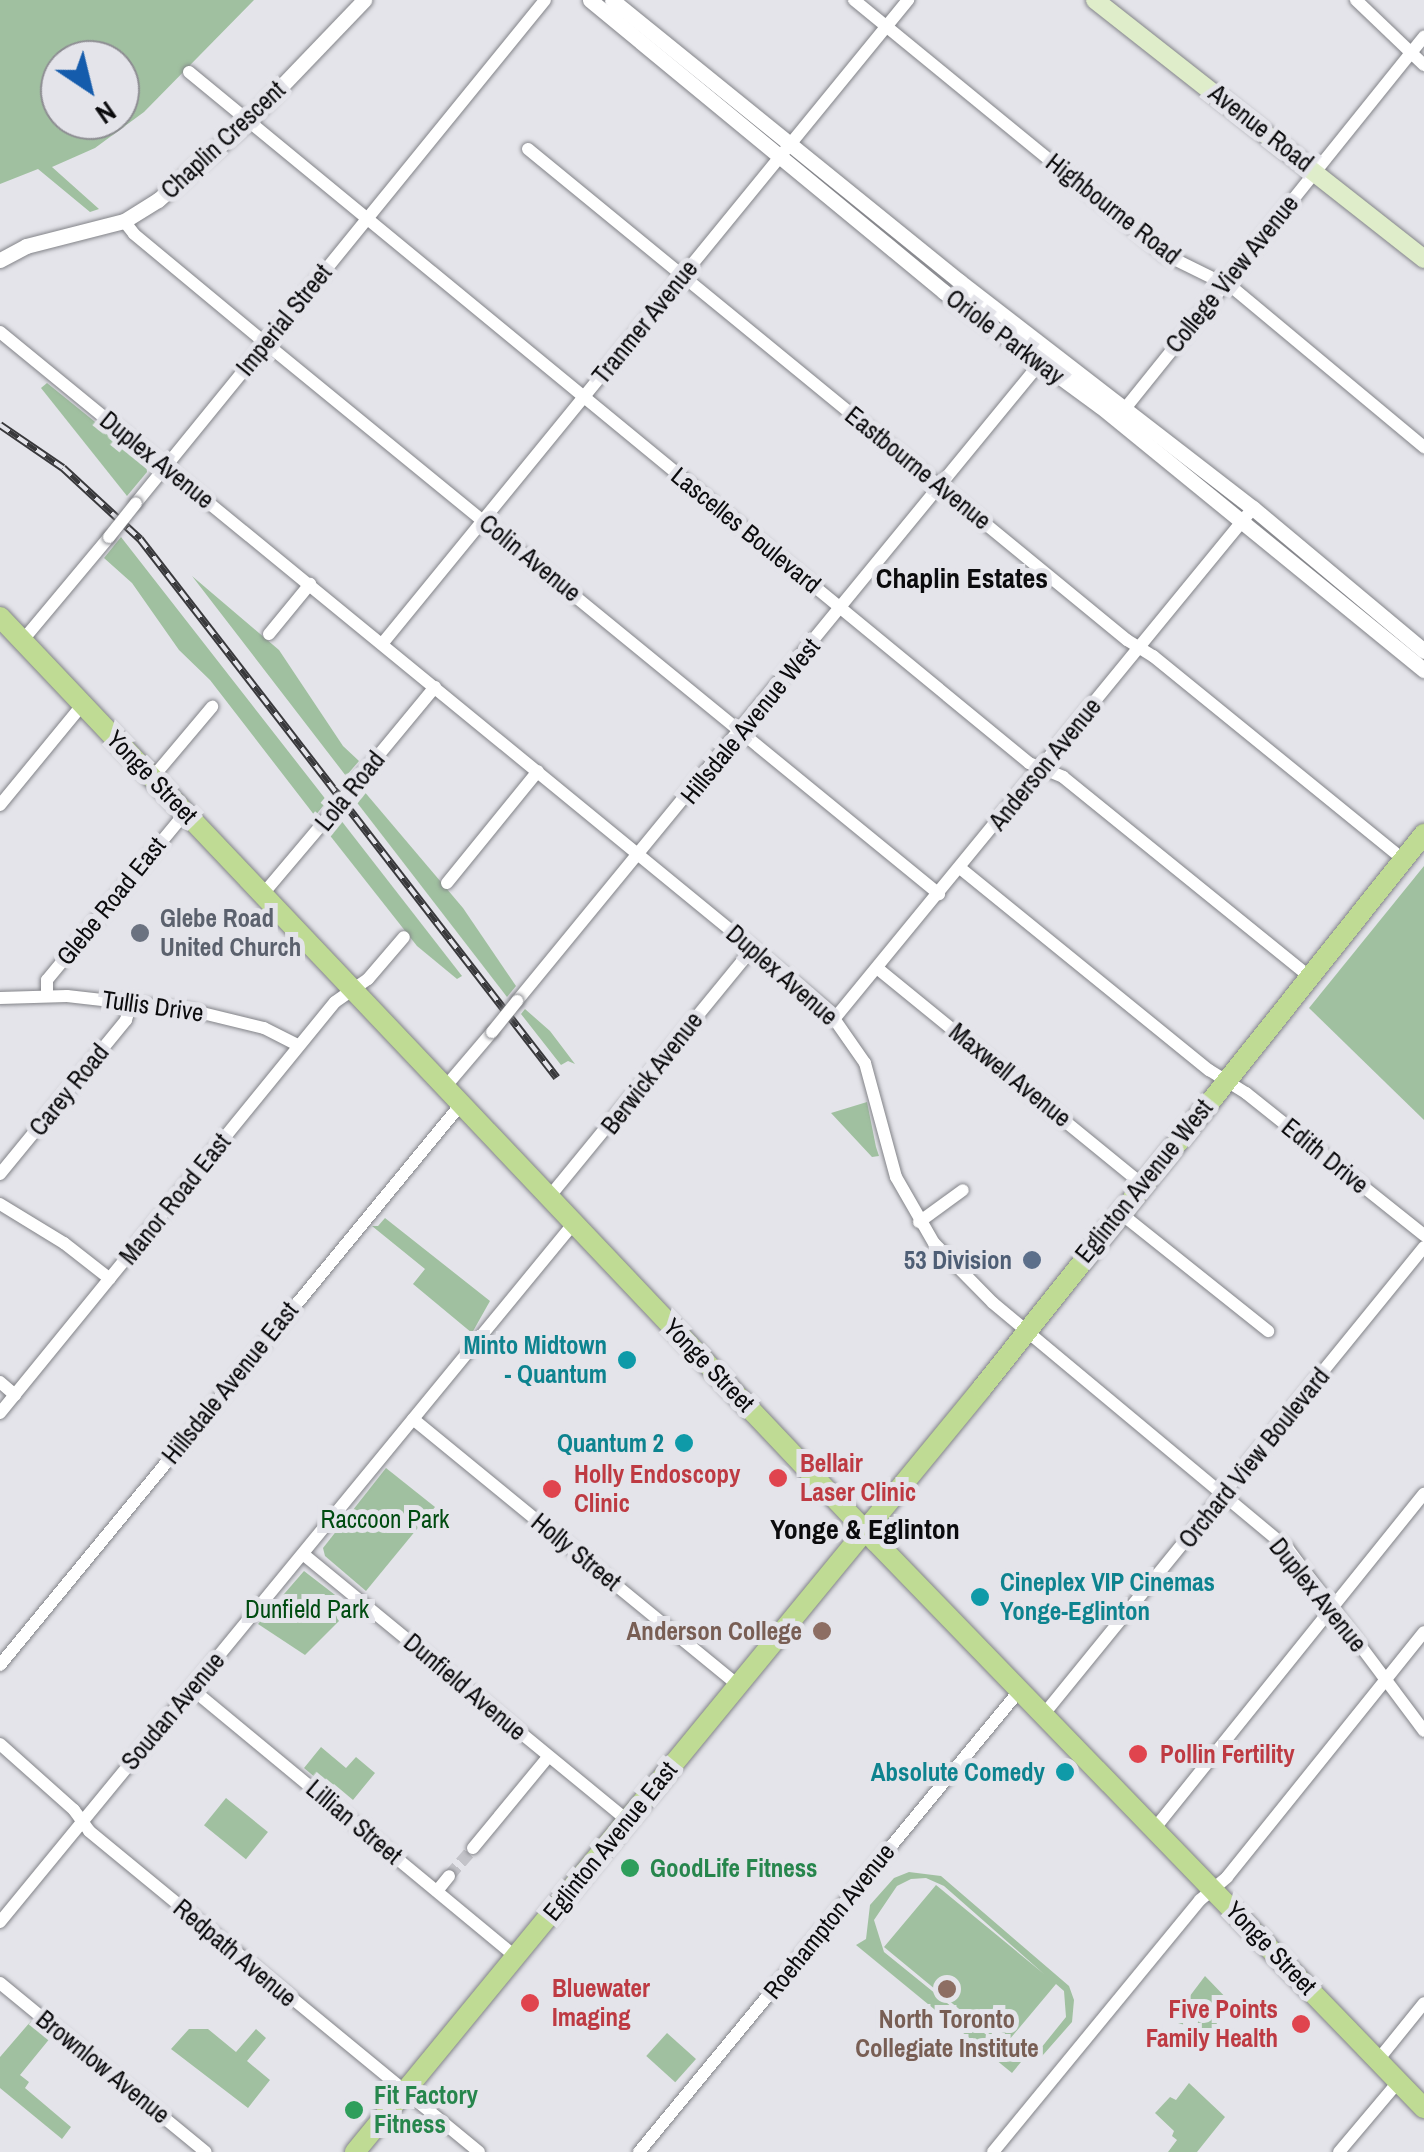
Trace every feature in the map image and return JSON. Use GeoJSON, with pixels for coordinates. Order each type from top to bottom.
{"type":"FeatureCollection","features":[{"type":"Feature","properties":{"kind":"main road","name":"Avenue Road"},"geometry":{"type":"LineString","coordinates":[[1096,0],[1424,259]]}},
{"type":"Feature","properties":{"kind":"main road","name":"Yonge Street"},"geometry":{"type":"LineString","coordinates":[[0,616],[865,1529],[1424,2108]]}},
{"type":"Feature","properties":{"kind":"main road","name":"Eglinton Avenue West"},"geometry":{"type":"LineString","coordinates":[[865,1529],[1424,834]]}},
{"type":"Feature","properties":{"kind":"main road","name":"Eglinton Avenue East"},"geometry":{"type":"LineString","coordinates":[[355,2152],[865,1529]]}},
{"type":"Feature","properties":{"kind":"street","name":"Chaplin Crescent"},"geometry":{"type":"LineString","coordinates":[[0,260],[26,246],[124,221],[189,176],[248,122],[364,0]]}},
{"type":"Feature","properties":{"kind":"street","name":"Imperial Street"},"geometry":{"type":"LineString","coordinates":[[23,640],[546,0]]}},
{"type":"Feature","properties":{"kind":"street","name":"Oriole Parkway"},"geometry":{"type":"LineString","coordinates":[[590,0],[1050,351],[1242,522],[1424,670]]}},
{"type":"Feature","properties":{"kind":"street","name":"Oriole Parkway"},"geometry":{"type":"LineString","coordinates":[[612,0],[784,151],[1039,365],[1121,413],[1253,508],[1424,651]]}},
{"type":"Feature","properties":{"kind":"street","name":"Highbourne Road"},"geometry":{"type":"LineString","coordinates":[[854,0],[1166,255],[1224,284],[1424,447]]}},
{"type":"Feature","properties":{"kind":"street","name":"Tranmer Avenue"},"geometry":{"type":"LineString","coordinates":[[382,644],[908,0]]}},
{"type":"Feature","properties":{"kind":"street"},"geometry":{"type":"LineString","coordinates":[[1356,0],[1424,65]]}},
{"type":"Feature","properties":{"kind":"street","name":"College View Avenue"},"geometry":{"type":"LineString","coordinates":[[1121,413],[1424,36]]}},
{"type":"Feature","properties":{"kind":"street","name":"Lascelles Boulevard"},"geometry":{"type":"LineString","coordinates":[[189,72],[1029,763],[1064,776],[1309,976]]}},
{"type":"Feature","properties":{"kind":"street","name":"Eastbourne Avenue"},"geometry":{"type":"LineString","coordinates":[[528,149],[1404,859]]}},
{"type":"Feature","properties":{"kind":"street","name":"Colin Avenue"},"geometry":{"type":"LineString","coordinates":[[124,221],[134,234],[266,344],[938,894]]}},
{"type":"Feature","properties":{"kind":"street","name":"Duplex Avenue"},"geometry":{"type":"LineString","coordinates":[[0,332],[835,1018],[865,1064],[896,1177],[919,1222],[960,1272],[1288,1549],[1424,1731]]}},
{"type":"Feature","properties":{"kind":"street","name":"Hillsdale Avenue West"},"geometry":{"type":"LineString","coordinates":[[446,1086],[741,732],[1050,351]]}},
{"type":"Feature","properties":{"kind":"street","name":"Anderson Avenue"},"geometry":{"type":"LineString","coordinates":[[835,1018],[1253,508]]}},
{"type":"Feature","properties":{"kind":"street"},"geometry":{"type":"LineString","coordinates":[[269,634],[310,584]]}},
{"type":"Feature","properties":{"kind":"street","name":"Lola Road"},"geometry":{"type":"LineString","coordinates":[[263,894],[435,687]]}},
{"type":"Feature","properties":{"kind":"street"},"geometry":{"type":"LineString","coordinates":[[0,806],[83,704]]}},
{"type":"Feature","properties":{"kind":"street"},"geometry":{"type":"LineString","coordinates":[[153,777],[212,706]]}},
{"type":"Feature","properties":{"kind":"street"},"geometry":{"type":"LineString","coordinates":[[447,883],[538,771]]}},
{"type":"Feature","properties":{"kind":"street","name":"Glebe Road East"},"geometry":{"type":"LineString","coordinates":[[47,995],[47,980],[186,812]]}},
{"type":"Feature","properties":{"kind":"street"},"geometry":{"type":"LineString","coordinates":[[960,868],[1224,1080]]}},
{"type":"Feature","properties":{"kind":"street","name":"Manor Road East"},"geometry":{"type":"LineString","coordinates":[[0,1413],[339,998],[368,978],[404,936]]}},
{"type":"Feature","properties":{"kind":"street","name":"Berwick Avenue"},"geometry":{"type":"LineString","coordinates":[[550,1196],[752,948]]}},
{"type":"Feature","properties":{"kind":"street","name":"Maxwell Avenue"},"geometry":{"type":"LineString","coordinates":[[877,968],[1142,1184]]}},
{"type":"Feature","properties":{"kind":"street","name":"Tullis Drive"},"geometry":{"type":"LineString","coordinates":[[0,998],[47,995],[131,1002],[264,1028],[299,1046]]}},
{"type":"Feature","properties":{"kind":"street","name":"Carey Road"},"geometry":{"type":"LineString","coordinates":[[0,1174],[126,1020],[131,1002]]}},
{"type":"Feature","properties":{"kind":"street","name":"Edith Drive"},"geometry":{"type":"LineString","coordinates":[[1224,1080],[1243,1090],[1424,1235]]}},
{"type":"Feature","properties":{"kind":"street","name":"Hillsdale Avenue East"},"geometry":{"type":"LineString","coordinates":[[0,1665],[462,1103]]}},
{"type":"Feature","properties":{"kind":"street"},"geometry":{"type":"LineString","coordinates":[[919,1222],[964,1190]]}},
{"type":"Feature","properties":{"kind":"street"},"geometry":{"type":"LineString","coordinates":[[0,1204],[64,1243],[110,1279]]}},
{"type":"Feature","properties":{"kind":"street"},"geometry":{"type":"LineString","coordinates":[[1119,1212],[1268,1331]]}},
{"type":"Feature","properties":{"kind":"street","name":"Soudan Avenue"},"geometry":{"type":"LineString","coordinates":[[0,1922],[574,1222]]}},
{"type":"Feature","properties":{"kind":"street","name":"Orchard View Boulevard"},"geometry":{"type":"LineString","coordinates":[[1044,1714],[1424,1246]]}},
{"type":"Feature","properties":{"kind":"street"},"geometry":{"type":"LineString","coordinates":[[0,1382],[15,1394]]}},
{"type":"Feature","properties":{"kind":"street","name":"Holly Street"},"geometry":{"type":"LineString","coordinates":[[413,1419],[738,1685]]}},
{"type":"Feature","properties":{"kind":"street"},"geometry":{"type":"LineString","coordinates":[[1155,1828],[1424,1494]]}},
{"type":"Feature","properties":{"kind":"street","name":"Dunfield Avenue"},"geometry":{"type":"LineString","coordinates":[[303,1554],[627,1820]]}},
{"type":"Feature","properties":{"kind":"street"},"geometry":{"type":"LineString","coordinates":[[993,2152],[1424,1632]]}},
{"type":"Feature","properties":{"kind":"street","name":"Lillian Street"},"geometry":{"type":"LineString","coordinates":[[192,1689],[515,1956]]}},
{"type":"Feature","properties":{"kind":"street","name":"Roehampton Avenue"},"geometry":{"type":"LineString","coordinates":[[639,2152],[1020,1690]]}},
{"type":"Feature","properties":{"kind":"street","name":"Redpath Avenue"},"geometry":{"type":"LineString","coordinates":[[0,1744],[74,1810],[82,1822],[479,2152]]}},
{"type":"Feature","properties":{"kind":"street"},"geometry":{"type":"LineString","coordinates":[[474,1848],[548,1757]]}},
{"type":"Feature","properties":{"kind":"street"},"geometry":{"type":"LineString","coordinates":[[437,1891],[450,1876]]}},
{"type":"Feature","properties":{"kind":"street","name":"Brownlow Avenue"},"geometry":{"type":"LineString","coordinates":[[0,1983],[206,2152]]}},
{"type":"Feature","properties":{"kind":"street"},"geometry":{"type":"LineString","coordinates":[[1378,2060],[1424,2003]]}},
{"type":"Feature","properties":{"kind":"street"},"geometry":{"type":"LineString","coordinates":[[1339,2152],[1398,2081]]}},
{"type":"Feature","properties":{"kind":"green space"},"geometry":{"type":"Polygon","coordinates":[[[0,0],[254,0],[140,115],[140,40],[40,40],[40,140],[106,140],[52,167],[99,209],[90,212],[38,169],[0,184],[0,0]]]}},
{"type":"Feature","properties":{"kind":"green space"},"geometry":{"type":"Polygon","coordinates":[[[47,383],[146,463],[147,472],[127,496],[41,388],[47,383]]]}},
{"type":"Feature","properties":{"kind":"green space"},"geometry":{"type":"Polygon","coordinates":[[[121,537],[327,801],[315,816],[210,680],[179,650],[132,583],[104,558],[121,537]]]}},
{"type":"Feature","properties":{"kind":"green space"},"geometry":{"type":"Polygon","coordinates":[[[192,576],[279,650],[343,746],[359,761],[346,776],[192,576]]]}},
{"type":"Feature","properties":{"kind":"green space"},"geometry":{"type":"Polygon","coordinates":[[[363,790],[463,908],[516,986],[507,997],[355,800],[363,790]]]}},
{"type":"Feature","properties":{"kind":"green space"},"geometry":{"type":"Polygon","coordinates":[[[340,819],[462,976],[457,979],[417,946],[328,833],[340,819]]]}},
{"type":"Feature","properties":{"kind":"green space"},"geometry":{"type":"Polygon","coordinates":[[[1424,866],[1424,1120],[1309,1008],[1424,866]]]}},
{"type":"Feature","properties":{"kind":"green space"},"geometry":{"type":"Polygon","coordinates":[[[525,1009],[550,1031],[575,1064],[568,1061],[561,1065],[521,1014],[525,1009]]]}},
{"type":"Feature","properties":{"kind":"green space"},"geometry":{"type":"Polygon","coordinates":[[[867,1102],[879,1156],[872,1157],[831,1113],[867,1102]]]}},
{"type":"Feature","properties":{"kind":"green space"},"geometry":{"type":"Polygon","coordinates":[[[385,1218],[490,1301],[472,1333],[413,1284],[425,1269],[372,1226],[378,1226],[385,1218]]]}},
{"type":"Feature","properties":{"kind":"green space","name":"Raccoon Park"},"geometry":{"type":"Polygon","coordinates":[[[386,1468],[435,1507],[366,1591],[325,1556],[323,1548],[386,1468]]]}},
{"type":"Feature","properties":{"kind":"green space","name":"Dunfield Park"},"geometry":{"type":"Polygon","coordinates":[[[304,1571],[352,1608],[305,1655],[258,1624],[304,1571]]]}},
{"type":"Feature","properties":{"kind":"green space"},"geometry":{"type":"Polygon","coordinates":[[[321,1747],[346,1768],[356,1757],[375,1773],[353,1800],[334,1784],[329,1789],[304,1768],[321,1747]]]}},
{"type":"Feature","properties":{"kind":"green space"},"geometry":{"type":"Polygon","coordinates":[[[226,1798],[268,1832],[246,1859],[204,1825],[226,1798]]]}},
{"type":"Feature","properties":{"kind":"green space"},"geometry":{"type":"Polygon","coordinates":[[[909,1872],[941,1876],[1069,1986],[1074,2000],[1072,2022],[1043,2055],[1021,2062],[1012,2073],[856,1945],[866,1939],[870,1905],[894,1878],[909,1872]],[[926,1878],[911,1879],[897,1886],[874,1920],[884,1952],[1010,2054],[1041,2048],[1066,2017],[1064,1991],[1056,1984],[1004,2046],[884,1947],[936,1885],[1044,1974],[944,1886],[926,1878]]]}},
{"type":"Feature","properties":{"kind":"green space"},"geometry":{"type":"Polygon","coordinates":[[[1205,1976],[1233,2005],[1197,2046],[1198,2038],[1185,2025],[1171,2021],[1205,1976]]]}},
{"type":"Feature","properties":{"kind":"green space"},"geometry":{"type":"Polygon","coordinates":[[[31,2021],[51,2037],[20,2075],[29,2082],[25,2088],[71,2127],[62,2139],[0,2088],[0,2057],[31,2021]]]}},
{"type":"Feature","properties":{"kind":"green space"},"geometry":{"type":"Polygon","coordinates":[[[189,2029],[208,2029],[236,2052],[256,2029],[266,2038],[247,2061],[270,2080],[248,2108],[171,2049],[189,2029]]]}},
{"type":"Feature","properties":{"kind":"green space"},"geometry":{"type":"Polygon","coordinates":[[[667,2033],[696,2059],[675,2082],[646,2056],[667,2033]]]}},
{"type":"Feature","properties":{"kind":"green space"},"geometry":{"type":"Polygon","coordinates":[[[1189,2083],[1225,2117],[1197,2152],[1168,2152],[1177,2140],[1172,2136],[1174,2131],[1155,2113],[1170,2097],[1176,2100],[1189,2083]]]}},
{"type":"Feature","properties":{"kind":"tunnel"},"geometry":{"type":"LineString","coordinates":[[449,1876],[473,1848]]}},
{"type":"Feature","properties":{"kind":"railway"},"geometry":{"type":"LineString","coordinates":[[0,425],[63,468],[140,539],[557,1078]]}},
{"type":"Feature","properties":{"kind":"place","name":"Glebe Road United Church"},"geometry":{"type":"Point","coordinates":[140,933]}},
{"type":"Feature","properties":{"kind":"place","name":"53 Division"},"geometry":{"type":"Point","coordinates":[1032,1260]}},
{"type":"Feature","properties":{"kind":"place","name":"Minto Midtown - Quantum"},"geometry":{"type":"Point","coordinates":[627,1360]}},
{"type":"Feature","properties":{"kind":"place","name":"Quantum 2"},"geometry":{"type":"Point","coordinates":[684,1443]}},
{"type":"Feature","properties":{"kind":"place","name":"Bellair Laser Clinic"},"geometry":{"type":"Point","coordinates":[778,1478]}},
{"type":"Feature","properties":{"kind":"place","name":"Holly Endoscopy Clinic"},"geometry":{"type":"Point","coordinates":[552,1489]}},
{"type":"Feature","properties":{"kind":"place","name":"Cineplex VIP Cinemas Yonge-Eglinton"},"geometry":{"type":"Point","coordinates":[980,1597]}},
{"type":"Feature","properties":{"kind":"place","name":"Anderson College"},"geometry":{"type":"Point","coordinates":[822,1631]}},
{"type":"Feature","properties":{"kind":"place","name":"Pollin Fertility"},"geometry":{"type":"Point","coordinates":[1138,1754]}},
{"type":"Feature","properties":{"kind":"place","name":"Absolute Comedy"},"geometry":{"type":"Point","coordinates":[1065,1772]}},
{"type":"Feature","properties":{"kind":"place","name":"GoodLife Fitness"},"geometry":{"type":"Point","coordinates":[630,1868]}},
{"type":"Feature","properties":{"kind":"place","name":"North Toronto Collegiate Institute"},"geometry":{"type":"Point","coordinates":[947,1989]}},
{"type":"Feature","properties":{"kind":"place","name":"Bluewater Imaging"},"geometry":{"type":"Point","coordinates":[530,2003]}},
{"type":"Feature","properties":{"kind":"place","name":"Five Points Family Health"},"geometry":{"type":"Point","coordinates":[1301,2024]}},
{"type":"Feature","properties":{"kind":"place","name":"Fit Factory Fitness"},"geometry":{"type":"Point","coordinates":[354,2110]}},
{"type":"Feature","properties":{"kind":"district","name":"Chaplin Estates"},"geometry":{"type":"Point","coordinates":[962,578]}},
{"type":"Feature","properties":{"kind":"district","name":"Yonge & Eglinton"},"geometry":{"type":"Point","coordinates":[865,1529]}}]}
